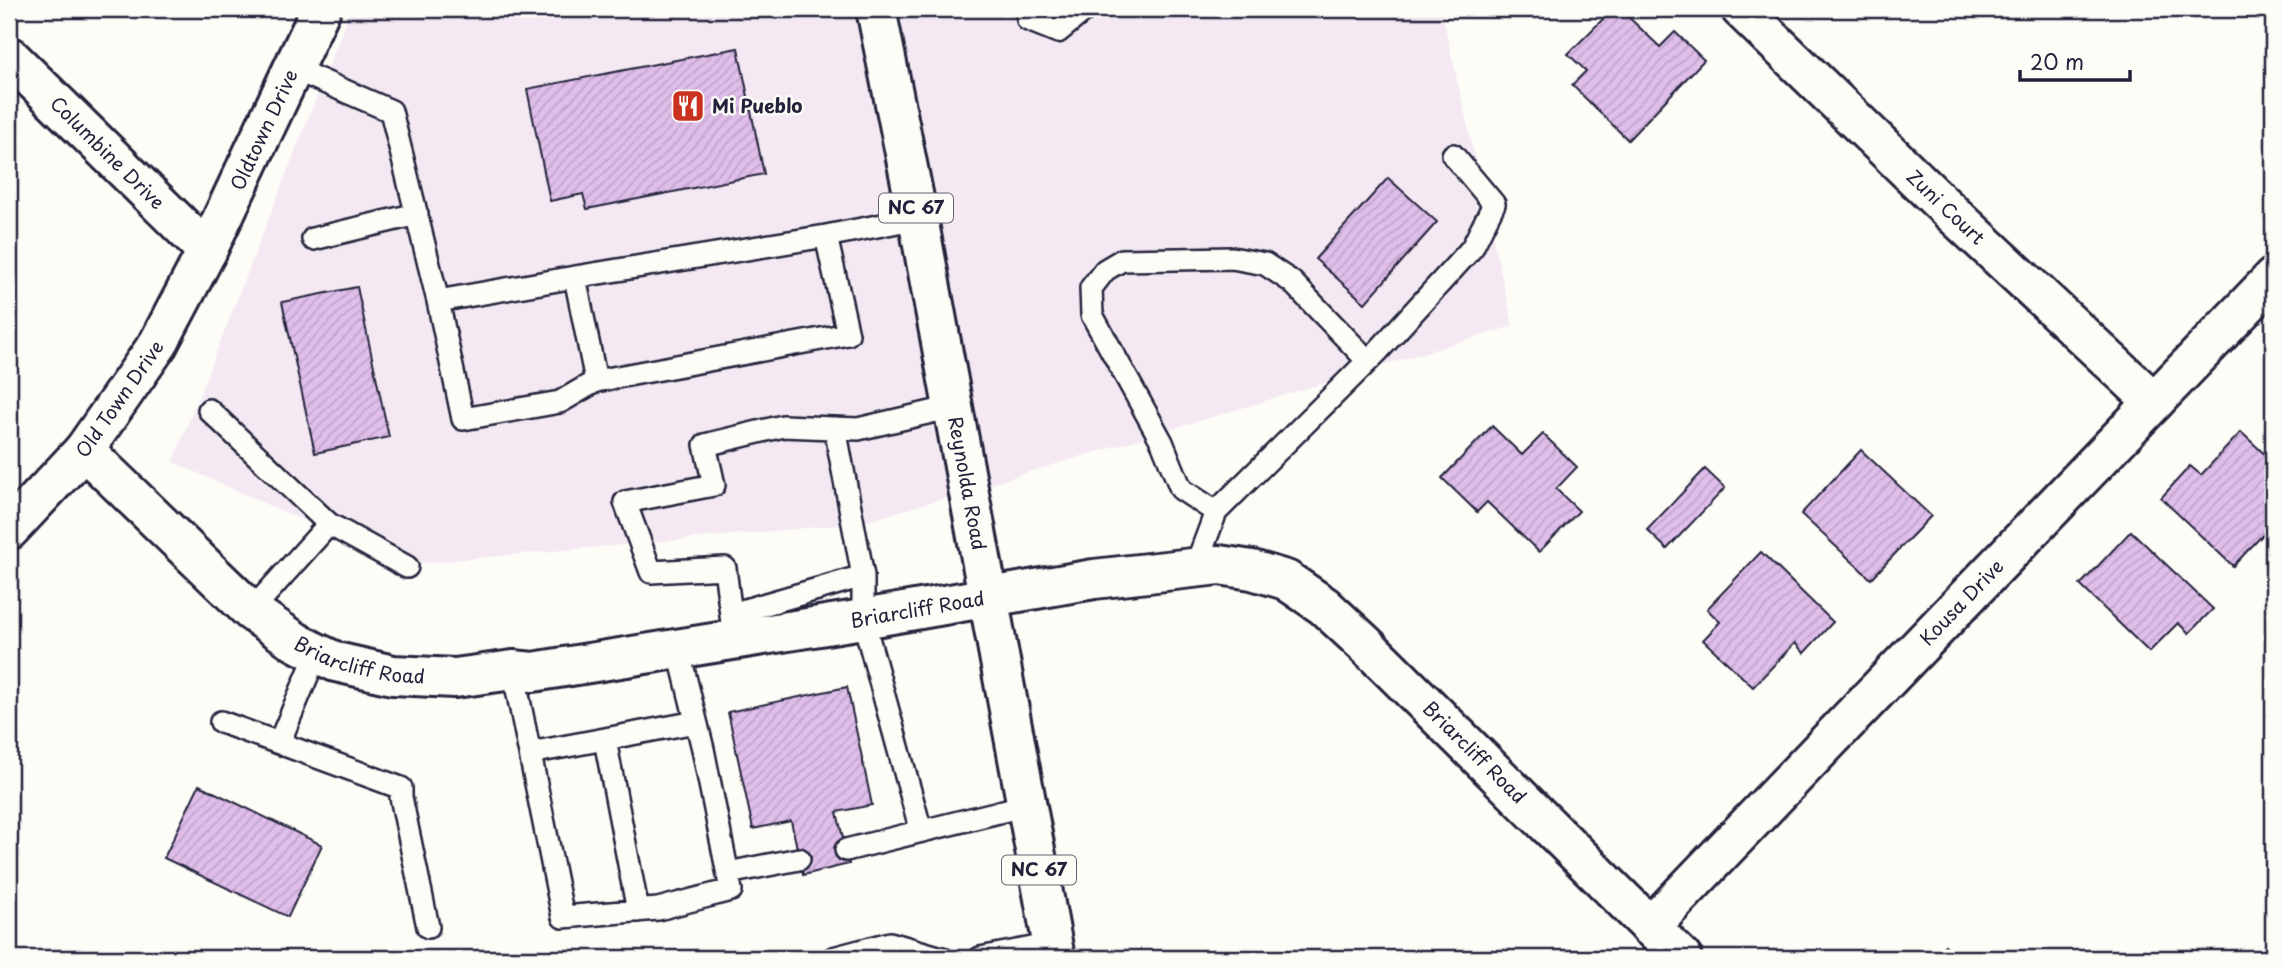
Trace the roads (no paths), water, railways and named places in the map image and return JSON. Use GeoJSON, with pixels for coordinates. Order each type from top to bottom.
{"type":"FeatureCollection","features":[{"type":"Feature","properties":{"kind":"street","name":"Oldtown Drive"},"geometry":{"type":"LineString","coordinates":[[206,251],[321,9]]}},
{"type":"Feature","properties":{"kind":"street","name":"Reynolda Road"},"geometry":{"type":"LineString","coordinates":[[876,9],[918,218],[1054,951]]}},
{"type":"Feature","properties":{"kind":"street","name":"Zuni Court"},"geometry":{"type":"LineString","coordinates":[[1741,9],[1940,202],[2154,402]]}},
{"type":"Feature","properties":{"kind":"street","name":"Columbine Drive"},"geometry":{"type":"LineString","coordinates":[[9,56],[206,251]]}},
{"type":"Feature","properties":{"kind":"street","name":"Old Town Drive"},"geometry":{"type":"LineString","coordinates":[[9,530],[84,450],[158,344],[206,251]]}},
{"type":"Feature","properties":{"kind":"street","name":"Kousa Drive"},"geometry":{"type":"LineString","coordinates":[[1650,926],[2273,278]]}},
{"type":"Feature","properties":{"kind":"street","name":"Briarcliff Road"},"geometry":{"type":"LineString","coordinates":[[84,450],[251,611],[317,653],[337,662],[393,675],[455,678],[513,670],[533,672],[678,648],[732,627],[863,619],[1094,579],[1219,565],[1252,570],[1286,580],[1324,607],[1365,644],[1682,958]]}},
{"type":"Feature","properties":{"kind":"lane"},"geometry":{"type":"LineString","coordinates":[[1026,9],[1028,20],[1058,32],[1086,9]]}},
{"type":"Feature","properties":{"kind":"lane"},"geometry":{"type":"LineString","coordinates":[[292,68],[391,111],[438,301],[463,419],[560,402],[596,381],[848,334],[826,236]]}},
{"type":"Feature","properties":{"kind":"lane"},"geometry":{"type":"LineString","coordinates":[[1195,568],[1216,513],[1368,361],[1472,248],[1494,204],[1454,155]]}},
{"type":"Feature","properties":{"kind":"lane"},"geometry":{"type":"LineString","coordinates":[[313,239],[416,214]]}},
{"type":"Feature","properties":{"kind":"lane"},"geometry":{"type":"LineString","coordinates":[[438,301],[918,218]]}},
{"type":"Feature","properties":{"kind":"lane"},"geometry":{"type":"LineString","coordinates":[[1216,513],[1181,489],[1162,442],[1092,315],[1091,288],[1105,270],[1122,260],[1232,258],[1265,264],[1292,282],[1368,361]]}},
{"type":"Feature","properties":{"kind":"lane"},"geometry":{"type":"LineString","coordinates":[[575,277],[596,381]]}},
{"type":"Feature","properties":{"kind":"lane"},"geometry":{"type":"LineString","coordinates":[[863,576],[732,627],[724,568],[651,572],[625,502],[714,485],[705,445],[783,426],[858,429],[953,407]]}},
{"type":"Feature","properties":{"kind":"lane"},"geometry":{"type":"LineString","coordinates":[[209,410],[329,524],[407,567]]}},
{"type":"Feature","properties":{"kind":"lane"},"geometry":{"type":"LineString","coordinates":[[835,428],[863,576],[863,619],[921,831]]}},
{"type":"Feature","properties":{"kind":"lane"},"geometry":{"type":"LineString","coordinates":[[251,611],[329,524]]}},
{"type":"Feature","properties":{"kind":"lane"},"geometry":{"type":"LineString","coordinates":[[513,670],[563,916],[659,909],[732,890],[678,648]]}},
{"type":"Feature","properties":{"kind":"lane"},"geometry":{"type":"LineString","coordinates":[[279,743],[317,653]]}},
{"type":"Feature","properties":{"kind":"lane"},"geometry":{"type":"LineString","coordinates":[[221,722],[401,788],[428,927]]}},
{"type":"Feature","properties":{"kind":"lane"},"geometry":{"type":"LineString","coordinates":[[530,753],[696,722]]}},
{"type":"Feature","properties":{"kind":"lane"},"geometry":{"type":"LineString","coordinates":[[605,740],[638,911]]}},
{"type":"Feature","properties":{"kind":"lane"},"geometry":{"type":"LineString","coordinates":[[846,850],[1027,805]]}},
{"type":"Feature","properties":{"kind":"lane"},"geometry":{"type":"LineString","coordinates":[[728,873],[799,859]]}},
{"type":"Feature","properties":{"kind":"lane"},"geometry":{"type":"LineString","coordinates":[[833,958],[890,943],[942,958]]}},
{"type":"Feature","properties":{"kind":"lane"},"geometry":{"type":"LineString","coordinates":[[980,958],[1054,951]]}},
{"type":"Feature","properties":{"kind":"place","name":"Mi Pueblo"},"geometry":{"type":"Point","coordinates":[688,106]}}]}
